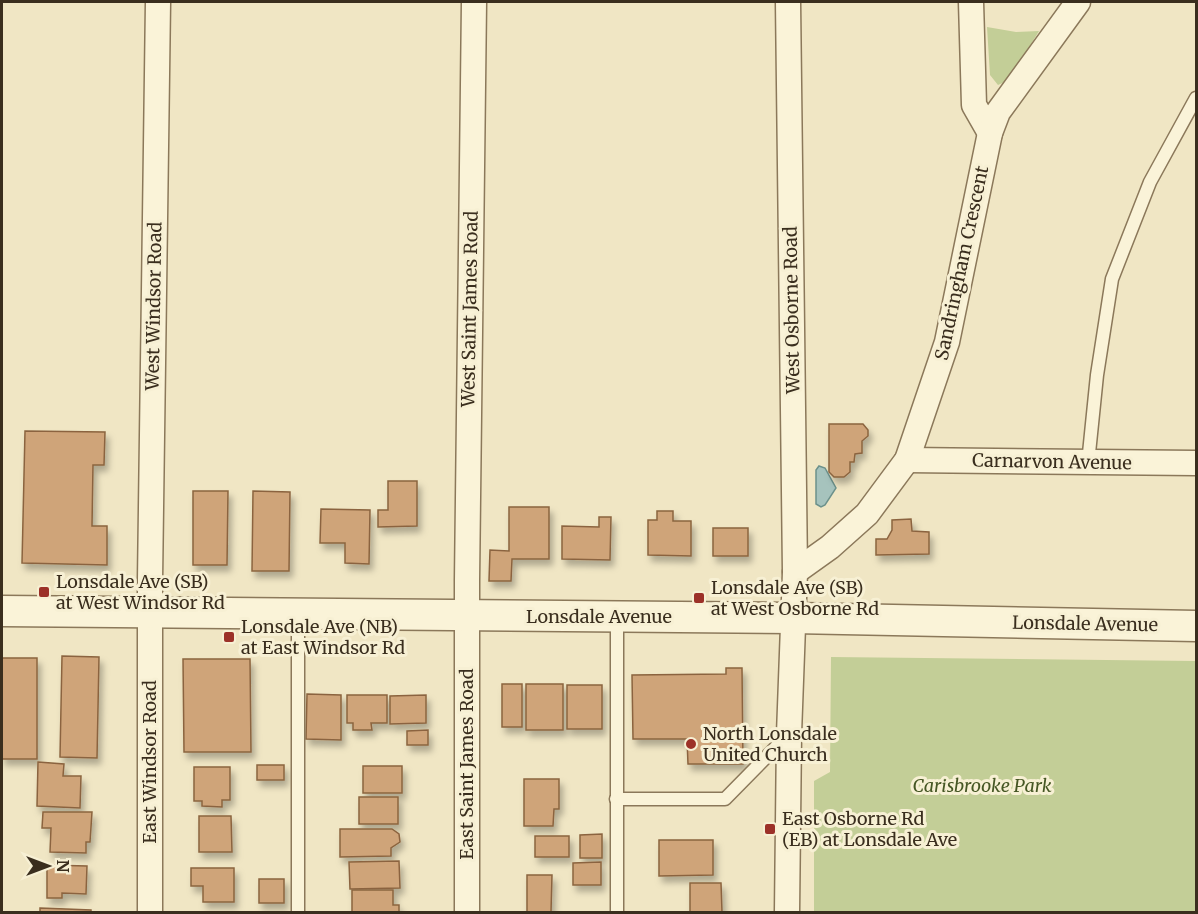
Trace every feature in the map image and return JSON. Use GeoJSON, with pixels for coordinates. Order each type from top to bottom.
{"type":"FeatureCollection","features":[{"type":"Feature","properties":{"kind":"street","name":"West Windsor Road"},"geometry":{"type":"LineString","coordinates":[[150,611],[158,2]]}},
{"type":"Feature","properties":{"kind":"street","name":"West Saint James Road"},"geometry":{"type":"LineString","coordinates":[[468,615],[474,2]]}},
{"type":"Feature","properties":{"kind":"street","name":"West Osborne Road"},"geometry":{"type":"LineString","coordinates":[[787,912],[789,734],[795,572],[788,2]]}},
{"type":"Feature","properties":{"kind":"street"},"geometry":{"type":"LineString","coordinates":[[971,2],[974,105],[990,133]]}},
{"type":"Feature","properties":{"kind":"street","name":"Sandringham Crescent"},"geometry":{"type":"LineString","coordinates":[[795,572],[830,547],[867,514],[907,460],[947,342],[990,133],[998,112],[1078,2]]}},
{"type":"Feature","properties":{"kind":"street","name":"Carnarvon Avenue"},"geometry":{"type":"LineString","coordinates":[[907,460],[1197,463]]}},
{"type":"Feature","properties":{"kind":"street","name":"Lonsdale Avenue"},"geometry":{"type":"LineString","coordinates":[[2,611],[793,618],[1197,626]]}},
{"type":"Feature","properties":{"kind":"street","name":"East Windsor Road"},"geometry":{"type":"LineString","coordinates":[[150,611],[150,912]]}},
{"type":"Feature","properties":{"kind":"street","name":"East Saint James Road"},"geometry":{"type":"LineString","coordinates":[[467,912],[468,615]]}},
{"type":"Feature","properties":{"kind":"lane"},"geometry":{"type":"LineString","coordinates":[[1088,463],[1097,375],[1112,279],[1150,182],[1197,98]]}},
{"type":"Feature","properties":{"kind":"lane"},"geometry":{"type":"LineString","coordinates":[[298,614],[298,912]]}},
{"type":"Feature","properties":{"kind":"lane"},"geometry":{"type":"LineString","coordinates":[[616,617],[617,912]]}},
{"type":"Feature","properties":{"kind":"lane"},"geometry":{"type":"LineString","coordinates":[[616,799],[725,799],[789,734]]}},
{"type":"Feature","properties":{"kind":"green space"},"geometry":{"type":"Polygon","coordinates":[[[987,27],[1016,32],[1039,31],[1009,80],[998,85],[990,75],[987,27]]]}},
{"type":"Feature","properties":{"kind":"green space","name":"Carisbrooke Park"},"geometry":{"type":"Polygon","coordinates":[[[831,657],[1196,661],[1196,912],[814,912],[814,781],[830,772],[831,657]]]}},
{"type":"Feature","properties":{"kind":"water"},"geometry":{"type":"Polygon","coordinates":[[[819,466],[825,468],[836,488],[825,505],[821,507],[816,504],[816,470],[819,466]]]}},
{"type":"Feature","properties":{"kind":"building"},"geometry":{"type":"Polygon","coordinates":[[[829,424],[863,424],[868,430],[868,436],[862,441],[862,453],[855,454],[854,462],[850,462],[850,472],[844,477],[834,477],[829,472],[829,424]]]}},
{"type":"Feature","properties":{"kind":"building"},"geometry":{"type":"Polygon","coordinates":[[[25,431],[105,432],[104,465],[93,465],[92,526],[107,526],[107,565],[22,563],[25,431]]]}},
{"type":"Feature","properties":{"kind":"building"},"geometry":{"type":"Polygon","coordinates":[[[388,481],[417,481],[417,526],[378,527],[378,510],[388,510],[388,481]]]}},
{"type":"Feature","properties":{"kind":"building"},"geometry":{"type":"Polygon","coordinates":[[[193,491],[228,491],[227,565],[193,565],[193,491]]]}},
{"type":"Feature","properties":{"kind":"building"},"geometry":{"type":"Polygon","coordinates":[[[253,491],[290,492],[289,571],[252,571],[253,491]]]}},
{"type":"Feature","properties":{"kind":"building"},"geometry":{"type":"Polygon","coordinates":[[[509,507],[549,507],[549,559],[512,559],[511,581],[489,581],[490,550],[509,551],[509,507]]]}},
{"type":"Feature","properties":{"kind":"building"},"geometry":{"type":"Polygon","coordinates":[[[321,509],[370,510],[369,564],[345,563],[345,543],[320,543],[321,509]]]}},
{"type":"Feature","properties":{"kind":"building"},"geometry":{"type":"Polygon","coordinates":[[[657,511],[673,511],[673,521],[691,521],[691,556],[648,555],[648,520],[657,520],[657,511]]]}},
{"type":"Feature","properties":{"kind":"building"},"geometry":{"type":"Polygon","coordinates":[[[599,517],[611,517],[610,560],[562,559],[562,526],[599,527],[599,517]]]}},
{"type":"Feature","properties":{"kind":"building"},"geometry":{"type":"Polygon","coordinates":[[[911,519],[912,531],[929,532],[929,554],[876,555],[876,539],[887,539],[892,530],[892,520],[911,519]]]}},
{"type":"Feature","properties":{"kind":"building"},"geometry":{"type":"Polygon","coordinates":[[[713,528],[748,528],[748,556],[713,556],[713,528]]]}},
{"type":"Feature","properties":{"kind":"building"},"geometry":{"type":"Polygon","coordinates":[[[62,656],[99,657],[97,758],[60,757],[62,656]]]}},
{"type":"Feature","properties":{"kind":"building"},"geometry":{"type":"Polygon","coordinates":[[[2,658],[37,658],[37,759],[2,759],[2,658]]]}},
{"type":"Feature","properties":{"kind":"building"},"geometry":{"type":"Polygon","coordinates":[[[183,659],[250,659],[251,752],[184,752],[183,659]]]}},
{"type":"Feature","properties":{"kind":"building"},"geometry":{"type":"Polygon","coordinates":[[[726,668],[742,668],[743,764],[688,764],[687,739],[633,739],[632,675],[726,674],[726,668]]]}},
{"type":"Feature","properties":{"kind":"building"},"geometry":{"type":"Polygon","coordinates":[[[502,684],[522,684],[522,727],[502,727],[502,684]]]}},
{"type":"Feature","properties":{"kind":"building"},"geometry":{"type":"Polygon","coordinates":[[[526,684],[563,684],[563,730],[526,730],[526,684]]]}},
{"type":"Feature","properties":{"kind":"building"},"geometry":{"type":"Polygon","coordinates":[[[567,685],[602,685],[602,729],[567,729],[567,685]]]}},
{"type":"Feature","properties":{"kind":"building"},"geometry":{"type":"Polygon","coordinates":[[[307,694],[341,695],[341,740],[306,739],[307,694]]]}},
{"type":"Feature","properties":{"kind":"building"},"geometry":{"type":"Polygon","coordinates":[[[347,695],[387,695],[387,723],[371,723],[372,730],[353,730],[353,723],[347,723],[347,695]]]}},
{"type":"Feature","properties":{"kind":"building"},"geometry":{"type":"Polygon","coordinates":[[[426,695],[426,723],[390,724],[390,696],[426,695]]]}},
{"type":"Feature","properties":{"kind":"building"},"geometry":{"type":"Polygon","coordinates":[[[428,730],[428,745],[407,745],[407,731],[428,730]]]}},
{"type":"Feature","properties":{"kind":"building"},"geometry":{"type":"Polygon","coordinates":[[[38,762],[64,764],[63,776],[81,776],[80,808],[37,806],[38,762]]]}},
{"type":"Feature","properties":{"kind":"building"},"geometry":{"type":"Polygon","coordinates":[[[257,765],[284,765],[284,780],[257,780],[257,765]]]}},
{"type":"Feature","properties":{"kind":"building"},"geometry":{"type":"Polygon","coordinates":[[[363,766],[402,766],[402,793],[363,793],[363,766]]]}},
{"type":"Feature","properties":{"kind":"building"},"geometry":{"type":"Polygon","coordinates":[[[194,767],[230,767],[230,800],[222,800],[222,807],[202,806],[202,801],[194,801],[194,767]]]}},
{"type":"Feature","properties":{"kind":"building"},"geometry":{"type":"Polygon","coordinates":[[[524,779],[559,779],[559,809],[554,809],[553,826],[524,826],[524,779]]]}},
{"type":"Feature","properties":{"kind":"building"},"geometry":{"type":"Polygon","coordinates":[[[359,797],[398,797],[398,824],[359,824],[359,797]]]}},
{"type":"Feature","properties":{"kind":"building"},"geometry":{"type":"Polygon","coordinates":[[[43,812],[92,812],[90,842],[86,842],[86,853],[50,852],[51,828],[42,828],[43,812]]]}},
{"type":"Feature","properties":{"kind":"building"},"geometry":{"type":"Polygon","coordinates":[[[199,816],[231,816],[232,852],[199,852],[199,816]]]}},
{"type":"Feature","properties":{"kind":"building"},"geometry":{"type":"Polygon","coordinates":[[[340,829],[392,829],[399,834],[400,842],[391,848],[391,856],[340,857],[340,829]]]}},
{"type":"Feature","properties":{"kind":"building"},"geometry":{"type":"Polygon","coordinates":[[[602,834],[602,858],[580,858],[580,835],[602,834]]]}},
{"type":"Feature","properties":{"kind":"building"},"geometry":{"type":"Polygon","coordinates":[[[535,836],[569,836],[569,857],[535,857],[535,836]]]}},
{"type":"Feature","properties":{"kind":"building"},"geometry":{"type":"Polygon","coordinates":[[[659,840],[713,840],[713,875],[659,876],[659,840]]]}},
{"type":"Feature","properties":{"kind":"building"},"geometry":{"type":"Polygon","coordinates":[[[399,861],[400,888],[350,889],[349,862],[399,861]]]}},
{"type":"Feature","properties":{"kind":"building"},"geometry":{"type":"Polygon","coordinates":[[[601,862],[601,885],[573,885],[573,863],[601,862]]]}},
{"type":"Feature","properties":{"kind":"building"},"geometry":{"type":"Polygon","coordinates":[[[47,865],[87,866],[86,894],[62,893],[62,898],[47,898],[47,865]]]}},
{"type":"Feature","properties":{"kind":"building"},"geometry":{"type":"Polygon","coordinates":[[[191,868],[234,868],[234,902],[203,902],[203,886],[191,886],[191,868]]]}},
{"type":"Feature","properties":{"kind":"building"},"geometry":{"type":"Polygon","coordinates":[[[527,875],[552,875],[551,912],[527,912],[527,875]]]}},
{"type":"Feature","properties":{"kind":"building"},"geometry":{"type":"Polygon","coordinates":[[[259,879],[284,879],[284,903],[259,903],[259,879]]]}},
{"type":"Feature","properties":{"kind":"building"},"geometry":{"type":"Polygon","coordinates":[[[690,883],[721,883],[722,912],[690,912],[690,883]]]}},
{"type":"Feature","properties":{"kind":"building"},"geometry":{"type":"Polygon","coordinates":[[[352,890],[393,890],[393,905],[399,905],[399,912],[352,912],[352,890]]]}},
{"type":"Feature","properties":{"kind":"building"},"geometry":{"type":"Polygon","coordinates":[[[40,908],[91,910],[91,912],[40,912],[40,908]]]}},
{"type":"Feature","properties":{"kind":"place","name":"Lonsdale Ave (SB) at West Windsor Rd"},"geometry":{"type":"Point","coordinates":[44,592]}},
{"type":"Feature","properties":{"kind":"place","name":"Lonsdale Ave (SB) at West Osborne Rd"},"geometry":{"type":"Point","coordinates":[699,598]}},
{"type":"Feature","properties":{"kind":"place","name":"Lonsdale Ave (NB) at East Windsor Rd"},"geometry":{"type":"Point","coordinates":[229,637]}},
{"type":"Feature","properties":{"kind":"place","name":"North Lonsdale United Church"},"geometry":{"type":"Point","coordinates":[691,744]}},
{"type":"Feature","properties":{"kind":"place","name":"East Osborne Rd (EB) at Lonsdale Ave"},"geometry":{"type":"Point","coordinates":[770,829]}}]}
